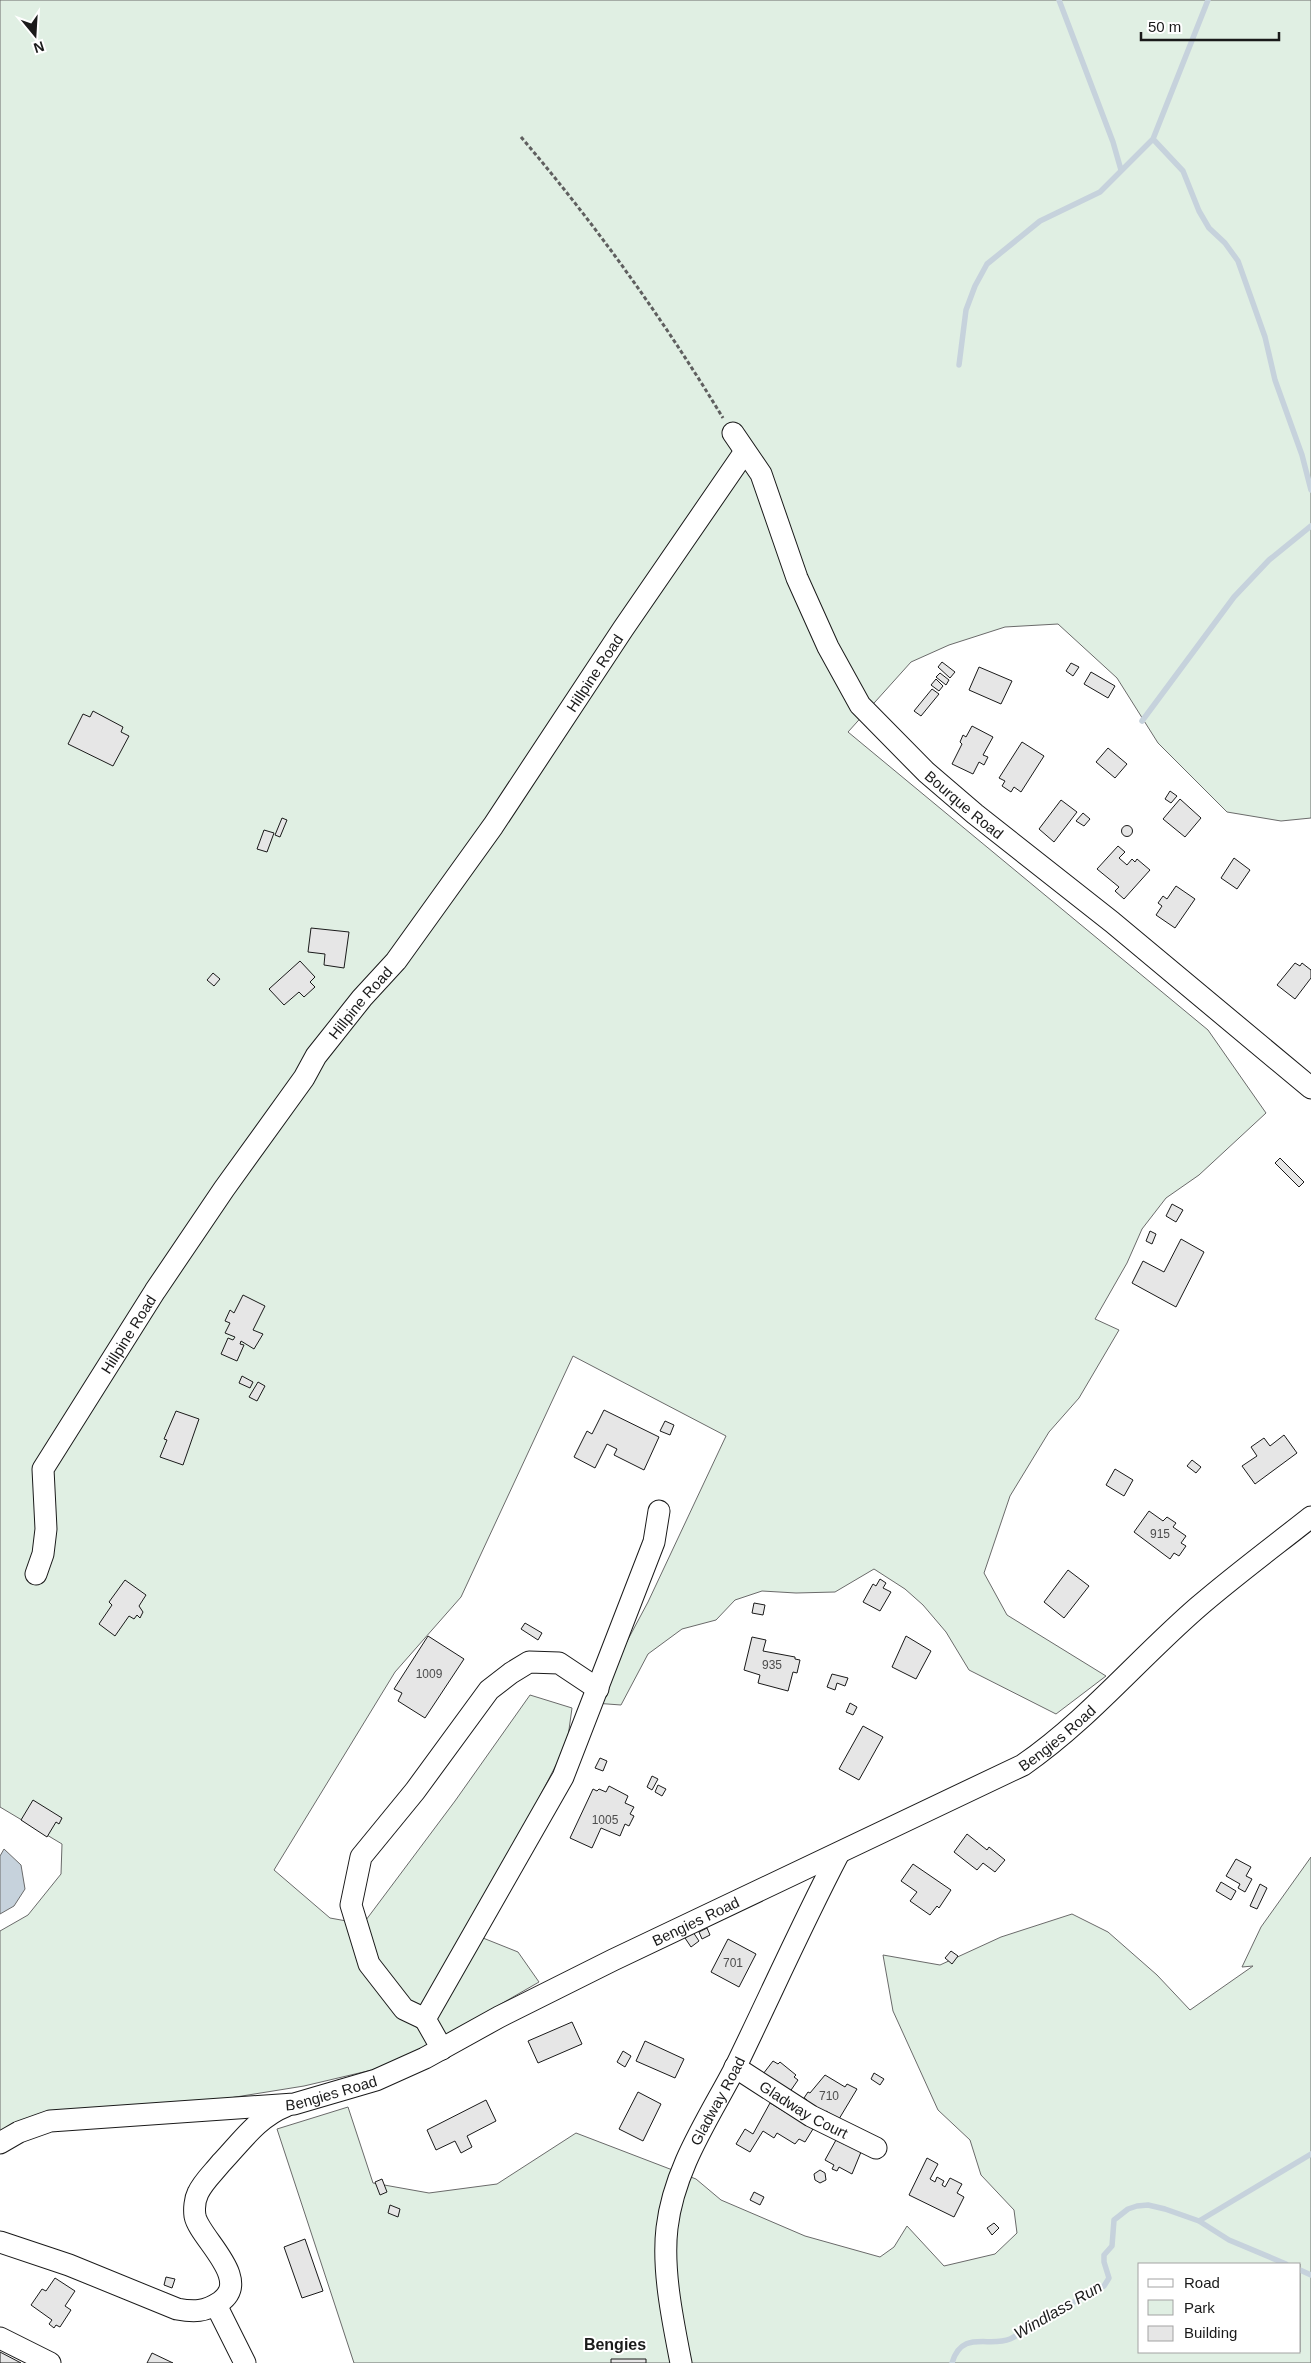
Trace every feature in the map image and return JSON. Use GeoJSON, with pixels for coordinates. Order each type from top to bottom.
{"type":"FeatureCollection","features":[{"type":"Feature","properties":{"kind":"street","name":"Bourque Road"},"geometry":{"type":"LineString","coordinates":[[733,433],[744,452],[761,474],[797,578],[828,647],[860,705],[926,772],[975,814],[1112,922],[1311,1088]]}},
{"type":"Feature","properties":{"kind":"street","name":"Hillpine Road"},"geometry":{"type":"LineString","coordinates":[[36,1574],[43,1554],[46,1529],[43,1469],[150,1300],[224,1189],[304,1078],[316,1056],[362,998],[396,961],[493,826],[623,629],[744,452]]}},
{"type":"Feature","properties":{"kind":"street"},"geometry":{"type":"LineString","coordinates":[[425,2019],[564,1777],[654,1542],[658,1511]]}},
{"type":"Feature","properties":{"kind":"street","name":"Bengies Road"},"geometry":{"type":"LineString","coordinates":[[0,2143],[19,2132],[50,2121],[294,2104],[376,2080],[442,2049],[499,2017],[613,1960],[756,1890],[838,1855],[1030,1760],[1094,1708],[1197,1608],[1311,1517]]}},
{"type":"Feature","properties":{"kind":"street"},"geometry":{"type":"LineString","coordinates":[[442,2049],[425,2019],[404,2009],[369,1964],[351,1906],[361,1857],[414,1791],[489,1690],[511,1673],[528,1662],[559,1663],[598,1689]]}},
{"type":"Feature","properties":{"kind":"street","name":"Gladway Road"},"geometry":{"type":"LineString","coordinates":[[681,2363],[667,2270],[667,2228],[675,2193],[696,2136],[735,2067],[838,1855]]}},
{"type":"Feature","properties":{"kind":"street","name":"Gladway Court"},"geometry":{"type":"LineString","coordinates":[[735,2067],[811,2116],[876,2148]]}},
{"type":"Feature","properties":{"kind":"street"},"geometry":{"type":"LineString","coordinates":[[0,2242],[69,2265],[177,2309],[193,2312],[206,2310],[224,2300],[229,2281],[225,2265],[219,2253],[199,2228],[195,2216],[197,2195],[204,2182],[252,2129],[265,2118],[294,2104]]}},
{"type":"Feature","properties":{"kind":"street"},"geometry":{"type":"LineString","coordinates":[[216,2305],[245,2363]]}},
{"type":"Feature","properties":{"kind":"street"},"geometry":{"type":"LineString","coordinates":[[0,2338],[50,2363]]}},
{"type":"Feature","properties":{"kind":"path"},"geometry":{"type":"LineString","coordinates":[[521,136],[560,183],[612,252],[682,352],[733,433]]}},
{"type":"Feature","properties":{"kind":"green space"},"geometry":{"type":"Polygon","coordinates":[[[0,0],[1311,0],[1311,818],[1281,821],[1227,812],[1158,743],[1117,678],[1058,624],[1005,627],[949,645],[911,662],[848,732],[1208,1030],[1266,1113],[1199,1175],[1166,1198],[1142,1229],[1127,1263],[1095,1319],[1119,1330],[1079,1398],[1049,1432],[1010,1496],[984,1573],[1007,1615],[1106,1676],[1056,1714],[969,1670],[946,1632],[923,1605],[905,1589],[874,1569],[835,1592],[796,1593],[762,1591],[735,1600],[716,1620],[682,1629],[648,1654],[621,1705],[594,1703],[648,1602],[726,1436],[573,1356],[461,1597],[395,1672],[274,1870],[330,1918],[363,1924],[455,1801],[530,1695],[572,1708],[567,1744],[507,1859],[478,1936],[518,1952],[539,1982],[416,2053],[372,2070],[304,2086],[0,2135],[0,1931],[28,1915],[61,1874],[62,1844],[0,1807],[0,0]]]}},
{"type":"Feature","properties":{"kind":"green space"},"geometry":{"type":"Polygon","coordinates":[[[1311,1857],[1311,2363],[354,2363],[277,2129],[348,2107],[373,2183],[429,2193],[497,2184],[576,2133],[696,2179],[721,2200],[805,2236],[880,2257],[894,2247],[907,2226],[944,2266],[995,2254],[1017,2233],[1014,2210],[981,2175],[970,2140],[938,2110],[893,2011],[883,1955],[940,1965],[1001,1937],[1072,1914],[1108,1932],[1157,1975],[1190,2010],[1253,1966],[1242,1967],[1261,1927],[1311,1857]]]}},
{"type":"Feature","properties":{"kind":"shaded area"},"geometry":{"type":"Polygon","coordinates":[[[4,1849],[21,1865],[25,1889],[14,1906],[0,1914],[0,1856],[4,1849]]]}},
{"type":"Feature","properties":{"kind":"building"},"geometry":{"type":"Polygon","coordinates":[[[942,662],[955,672],[950,678],[938,667],[942,662]]]}},
{"type":"Feature","properties":{"kind":"building"},"geometry":{"type":"Polygon","coordinates":[[[1071,663],[1079,667],[1073,676],[1066,671],[1071,663]]]}},
{"type":"Feature","properties":{"kind":"building"},"geometry":{"type":"Polygon","coordinates":[[[979,667],[1012,681],[1001,704],[969,690],[979,667]]]}},
{"type":"Feature","properties":{"kind":"building"},"geometry":{"type":"Polygon","coordinates":[[[1091,672],[1115,686],[1108,698],[1084,684],[1091,672]]]}},
{"type":"Feature","properties":{"kind":"building"},"geometry":{"type":"Polygon","coordinates":[[[940,673],[949,680],[946,685],[936,677],[940,673]]]}},
{"type":"Feature","properties":{"kind":"building"},"geometry":{"type":"Polygon","coordinates":[[[936,679],[943,686],[939,691],[931,685],[936,679]]]}},
{"type":"Feature","properties":{"kind":"building"},"geometry":{"type":"Polygon","coordinates":[[[932,689],[939,694],[921,716],[914,711],[932,689]]]}},
{"type":"Feature","properties":{"kind":"building"},"geometry":{"type":"Polygon","coordinates":[[[93,711],[123,727],[121,732],[129,736],[113,766],[68,744],[83,714],[90,717],[93,711]]]}},
{"type":"Feature","properties":{"kind":"building"},"geometry":{"type":"Polygon","coordinates":[[[972,726],[993,737],[983,755],[988,757],[984,765],[979,762],[973,774],[952,764],[962,744],[960,742],[963,735],[966,737],[972,726]]]}},
{"type":"Feature","properties":{"kind":"building"},"geometry":{"type":"Polygon","coordinates":[[[1022,742],[1044,756],[1021,792],[1014,787],[1011,792],[1002,786],[1005,781],[999,778],[1022,742]]]}},
{"type":"Feature","properties":{"kind":"building"},"geometry":{"type":"Polygon","coordinates":[[[1108,748],[1127,764],[1115,778],[1096,762],[1108,748]]]}},
{"type":"Feature","properties":{"kind":"building"},"geometry":{"type":"Polygon","coordinates":[[[1170,791],[1177,796],[1171,803],[1165,799],[1170,791]]]}},
{"type":"Feature","properties":{"kind":"building"},"geometry":{"type":"Polygon","coordinates":[[[1180,799],[1201,818],[1185,837],[1163,819],[1180,799]]]}},
{"type":"Feature","properties":{"kind":"building"},"geometry":{"type":"Polygon","coordinates":[[[1061,800],[1077,812],[1054,842],[1039,829],[1061,800]]]}},
{"type":"Feature","properties":{"kind":"building"},"geometry":{"type":"Polygon","coordinates":[[[1083,813],[1090,819],[1084,826],[1076,821],[1083,813]]]}},
{"type":"Feature","properties":{"kind":"building"},"geometry":{"type":"Polygon","coordinates":[[[282,818],[287,820],[280,837],[275,835],[282,818]]]}},
{"type":"Feature","properties":{"kind":"building"},"geometry":{"type":"Polygon","coordinates":[[[1127,825],[1133,831],[1127,837],[1121,831],[1127,825]]]}},
{"type":"Feature","properties":{"kind":"building"},"geometry":{"type":"Polygon","coordinates":[[[264,830],[274,833],[267,852],[257,849],[264,830]]]}},
{"type":"Feature","properties":{"kind":"building"},"geometry":{"type":"Polygon","coordinates":[[[1118,846],[1125,852],[1119,858],[1127,865],[1132,859],[1135,862],[1137,859],[1150,870],[1124,899],[1115,891],[1119,887],[1097,869],[1118,846]]]}},
{"type":"Feature","properties":{"kind":"building"},"geometry":{"type":"Polygon","coordinates":[[[1234,858],[1250,870],[1237,889],[1221,878],[1234,858]]]}},
{"type":"Feature","properties":{"kind":"building"},"geometry":{"type":"Polygon","coordinates":[[[1176,886],[1195,899],[1175,928],[1156,915],[1162,906],[1158,903],[1163,896],[1167,899],[1176,886]]]}},
{"type":"Feature","properties":{"kind":"building"},"geometry":{"type":"Polygon","coordinates":[[[311,928],[349,932],[344,968],[324,965],[325,954],[308,952],[311,928]]]}},
{"type":"Feature","properties":{"kind":"building"},"geometry":{"type":"Polygon","coordinates":[[[300,961],[315,977],[310,982],[315,987],[304,997],[299,992],[284,1005],[269,989],[300,961]]]}},
{"type":"Feature","properties":{"kind":"building"},"geometry":{"type":"Polygon","coordinates":[[[1295,963],[1300,966],[1302,963],[1311,970],[1311,978],[1295,999],[1277,985],[1295,963]]]}},
{"type":"Feature","properties":{"kind":"building"},"geometry":{"type":"Polygon","coordinates":[[[213,973],[220,979],[214,986],[207,980],[213,973]]]}},
{"type":"Feature","properties":{"kind":"building"},"geometry":{"type":"Polygon","coordinates":[[[1280,1158],[1304,1182],[1299,1187],[1275,1163],[1280,1158]]]}},
{"type":"Feature","properties":{"kind":"building"},"geometry":{"type":"Polygon","coordinates":[[[1172,1204],[1183,1210],[1176,1222],[1166,1216],[1172,1204]]]}},
{"type":"Feature","properties":{"kind":"building"},"geometry":{"type":"Polygon","coordinates":[[[1150,1231],[1156,1234],[1152,1244],[1146,1241],[1150,1231]]]}},
{"type":"Feature","properties":{"kind":"building"},"geometry":{"type":"Polygon","coordinates":[[[1181,1239],[1204,1252],[1176,1307],[1132,1283],[1143,1261],[1164,1272],[1181,1239]]]}},
{"type":"Feature","properties":{"kind":"building"},"geometry":{"type":"Polygon","coordinates":[[[243,1295],[265,1306],[253,1330],[263,1334],[254,1349],[241,1341],[240,1344],[244,1345],[237,1361],[221,1354],[228,1338],[233,1340],[235,1337],[225,1333],[230,1323],[225,1321],[230,1310],[234,1313],[243,1295]]]}},
{"type":"Feature","properties":{"kind":"building"},"geometry":{"type":"Polygon","coordinates":[[[242,1376],[253,1382],[250,1388],[239,1383],[242,1376]]]}},
{"type":"Feature","properties":{"kind":"building"},"geometry":{"type":"Polygon","coordinates":[[[258,1382],[265,1386],[257,1401],[249,1397],[258,1382]]]}},
{"type":"Feature","properties":{"kind":"building"},"geometry":{"type":"Polygon","coordinates":[[[604,1410],[659,1437],[644,1470],[614,1455],[617,1449],[607,1444],[595,1468],[574,1457],[587,1431],[592,1434],[604,1410]]]}},
{"type":"Feature","properties":{"kind":"building"},"geometry":{"type":"Polygon","coordinates":[[[176,1411],[199,1419],[183,1465],[160,1457],[167,1440],[164,1439],[176,1411]]]}},
{"type":"Feature","properties":{"kind":"building"},"geometry":{"type":"Polygon","coordinates":[[[665,1421],[674,1425],[670,1435],[660,1431],[665,1421]]]}},
{"type":"Feature","properties":{"kind":"building"},"geometry":{"type":"Polygon","coordinates":[[[1284,1435],[1297,1453],[1255,1484],[1242,1466],[1257,1456],[1251,1447],[1264,1438],[1270,1446],[1284,1435]]]}},
{"type":"Feature","properties":{"kind":"building"},"geometry":{"type":"Polygon","coordinates":[[[1192,1460],[1201,1467],[1196,1473],[1187,1466],[1192,1460]]]}},
{"type":"Feature","properties":{"kind":"building"},"geometry":{"type":"Polygon","coordinates":[[[1115,1469],[1133,1480],[1124,1496],[1106,1485],[1115,1469]]]}},
{"type":"Feature","properties":{"kind":"building"},"geometry":{"type":"Polygon","coordinates":[[[1149,1511],[1163,1521],[1167,1517],[1176,1523],[1173,1527],[1186,1536],[1181,1543],[1186,1546],[1179,1556],[1174,1553],[1170,1559],[1134,1532],[1149,1511]]]}},
{"type":"Feature","properties":{"kind":"building"},"geometry":{"type":"Polygon","coordinates":[[[1068,1570],[1089,1586],[1064,1618],[1044,1602],[1068,1570]]]}},
{"type":"Feature","properties":{"kind":"building"},"geometry":{"type":"Polygon","coordinates":[[[880,1579],[886,1583],[883,1588],[891,1592],[880,1611],[863,1602],[873,1584],[876,1586],[880,1579]]]}},
{"type":"Feature","properties":{"kind":"building"},"geometry":{"type":"Polygon","coordinates":[[[125,1580],[146,1595],[139,1606],[143,1612],[140,1618],[137,1615],[134,1619],[129,1616],[115,1636],[99,1624],[112,1605],[109,1602],[125,1580]]]}},
{"type":"Feature","properties":{"kind":"building"},"geometry":{"type":"Polygon","coordinates":[[[754,1603],[765,1605],[763,1615],[752,1613],[754,1603]]]}},
{"type":"Feature","properties":{"kind":"building"},"geometry":{"type":"Polygon","coordinates":[[[525,1623],[542,1633],[538,1640],[521,1629],[525,1623]]]}},
{"type":"Feature","properties":{"kind":"building"},"geometry":{"type":"Polygon","coordinates":[[[428,1636],[464,1659],[425,1718],[398,1701],[402,1693],[394,1689],[428,1636]]]}},
{"type":"Feature","properties":{"kind":"building"},"geometry":{"type":"Polygon","coordinates":[[[906,1636],[931,1651],[916,1679],[892,1667],[906,1636]]]}},
{"type":"Feature","properties":{"kind":"building"},"geometry":{"type":"Polygon","coordinates":[[[752,1637],[766,1640],[763,1651],[795,1657],[795,1659],[800,1660],[797,1673],[793,1672],[788,1691],[758,1683],[760,1675],[744,1670],[752,1637]]]}},
{"type":"Feature","properties":{"kind":"building"},"geometry":{"type":"Polygon","coordinates":[[[832,1674],[848,1678],[845,1686],[837,1683],[835,1690],[827,1687],[832,1674]]]}},
{"type":"Feature","properties":{"kind":"building"},"geometry":{"type":"Polygon","coordinates":[[[850,1703],[857,1707],[853,1715],[846,1712],[850,1703]]]}},
{"type":"Feature","properties":{"kind":"building"},"geometry":{"type":"Polygon","coordinates":[[[863,1726],[883,1737],[859,1780],[839,1769],[863,1726]]]}},
{"type":"Feature","properties":{"kind":"building"},"geometry":{"type":"Polygon","coordinates":[[[600,1758],[607,1761],[603,1771],[595,1768],[600,1758]]]}},
{"type":"Feature","properties":{"kind":"building"},"geometry":{"type":"Polygon","coordinates":[[[652,1776],[658,1779],[652,1790],[647,1787],[652,1776]]]}},
{"type":"Feature","properties":{"kind":"building"},"geometry":{"type":"Polygon","coordinates":[[[658,1785],[666,1789],[662,1796],[655,1792],[658,1785]]]}},
{"type":"Feature","properties":{"kind":"building"},"geometry":{"type":"Polygon","coordinates":[[[609,1786],[628,1796],[625,1803],[634,1807],[630,1814],[634,1816],[629,1826],[625,1824],[620,1836],[601,1828],[592,1848],[570,1838],[593,1789],[606,1792],[609,1786]]]}},
{"type":"Feature","properties":{"kind":"building"},"geometry":{"type":"Polygon","coordinates":[[[33,1800],[62,1818],[59,1824],[56,1822],[47,1837],[21,1820],[33,1800]]]}},
{"type":"Feature","properties":{"kind":"building"},"geometry":{"type":"Polygon","coordinates":[[[967,1834],[987,1850],[989,1847],[1005,1860],[995,1872],[983,1863],[977,1870],[954,1852],[967,1834]]]}},
{"type":"Feature","properties":{"kind":"building"},"geometry":{"type":"Polygon","coordinates":[[[1236,1859],[1251,1867],[1246,1876],[1252,1879],[1245,1892],[1238,1888],[1240,1884],[1226,1876],[1236,1859]]]}},
{"type":"Feature","properties":{"kind":"building"},"geometry":{"type":"Polygon","coordinates":[[[913,1864],[951,1890],[939,1908],[937,1906],[930,1915],[910,1901],[917,1892],[901,1881],[913,1864]]]}},
{"type":"Feature","properties":{"kind":"building"},"geometry":{"type":"Polygon","coordinates":[[[1221,1882],[1236,1891],[1231,1900],[1216,1891],[1221,1882]]]}},
{"type":"Feature","properties":{"kind":"building"},"geometry":{"type":"Polygon","coordinates":[[[1260,1884],[1267,1888],[1257,1909],[1250,1906],[1260,1884]]]}},
{"type":"Feature","properties":{"kind":"building"},"geometry":{"type":"Polygon","coordinates":[[[707,1928],[710,1935],[702,1939],[699,1932],[707,1928]]]}},
{"type":"Feature","properties":{"kind":"building"},"geometry":{"type":"Polygon","coordinates":[[[693,1932],[699,1941],[691,1947],[685,1938],[693,1932]]]}},
{"type":"Feature","properties":{"kind":"building"},"geometry":{"type":"Polygon","coordinates":[[[728,1939],[756,1954],[739,1987],[711,1972],[728,1939]]]}},
{"type":"Feature","properties":{"kind":"building"},"geometry":{"type":"Polygon","coordinates":[[[951,1951],[958,1956],[952,1964],[945,1958],[951,1951]]]}},
{"type":"Feature","properties":{"kind":"building"},"geometry":{"type":"Polygon","coordinates":[[[572,2022],[582,2044],[538,2063],[528,2041],[572,2022]]]}},
{"type":"Feature","properties":{"kind":"building"},"geometry":{"type":"Polygon","coordinates":[[[645,2041],[684,2059],[675,2078],[636,2061],[645,2041]]]}},
{"type":"Feature","properties":{"kind":"building"},"geometry":{"type":"Polygon","coordinates":[[[623,2051],[631,2056],[625,2067],[617,2062],[623,2051]]]}},
{"type":"Feature","properties":{"kind":"building"},"geometry":{"type":"Polygon","coordinates":[[[773,2061],[778,2064],[780,2062],[796,2075],[794,2077],[798,2080],[789,2093],[763,2074],[773,2061]]]}},
{"type":"Feature","properties":{"kind":"building"},"geometry":{"type":"Polygon","coordinates":[[[874,2073],[884,2079],[880,2085],[871,2079],[874,2073]]]}},
{"type":"Feature","properties":{"kind":"building"},"geometry":{"type":"Polygon","coordinates":[[[825,2075],[845,2087],[847,2084],[857,2089],[839,2119],[826,2111],[824,2115],[805,2104],[807,2100],[804,2098],[808,2092],[810,2093],[825,2075]]]}},
{"type":"Feature","properties":{"kind":"building"},"geometry":{"type":"Polygon","coordinates":[[[638,2092],[661,2104],[643,2141],[619,2129],[638,2092]]]}},
{"type":"Feature","properties":{"kind":"building"},"geometry":{"type":"Polygon","coordinates":[[[486,2100],[496,2121],[467,2136],[472,2147],[461,2153],[455,2141],[436,2150],[427,2130],[486,2100]]]}},
{"type":"Feature","properties":{"kind":"building"},"geometry":{"type":"Polygon","coordinates":[[[770,2103],[813,2129],[805,2142],[799,2139],[795,2144],[777,2133],[774,2138],[763,2131],[750,2152],[736,2144],[745,2129],[753,2134],[770,2103]]]}},
{"type":"Feature","properties":{"kind":"building"},"geometry":{"type":"Polygon","coordinates":[[[836,2140],[861,2152],[852,2174],[839,2167],[837,2171],[832,2169],[834,2165],[825,2160],[836,2140]]]}},
{"type":"Feature","properties":{"kind":"building"},"geometry":{"type":"Polygon","coordinates":[[[927,2158],[938,2164],[930,2179],[935,2182],[937,2177],[944,2181],[942,2185],[945,2187],[950,2178],[962,2184],[957,2193],[964,2197],[954,2217],[909,2195],[927,2158]]]}},
{"type":"Feature","properties":{"kind":"building"},"geometry":{"type":"Polygon","coordinates":[[[820,2170],[825,2173],[826,2180],[820,2183],[815,2180],[814,2174],[820,2170]]]}},
{"type":"Feature","properties":{"kind":"building"},"geometry":{"type":"Polygon","coordinates":[[[382,2179],[387,2192],[380,2195],[375,2182],[382,2179]]]}},
{"type":"Feature","properties":{"kind":"building"},"geometry":{"type":"Polygon","coordinates":[[[754,2192],[764,2197],[760,2205],[750,2200],[754,2192]]]}},
{"type":"Feature","properties":{"kind":"building"},"geometry":{"type":"Polygon","coordinates":[[[390,2205],[400,2209],[398,2217],[388,2213],[390,2205]]]}},
{"type":"Feature","properties":{"kind":"building"},"geometry":{"type":"Polygon","coordinates":[[[994,2223],[999,2228],[992,2235],[987,2228],[994,2223]]]}},
{"type":"Feature","properties":{"kind":"building"},"geometry":{"type":"Polygon","coordinates":[[[305,2239],[323,2291],[302,2298],[284,2247],[305,2239]]]}},
{"type":"Feature","properties":{"kind":"building"},"geometry":{"type":"Polygon","coordinates":[[[166,2277],[175,2279],[172,2288],[164,2285],[166,2277]]]}},
{"type":"Feature","properties":{"kind":"building"},"geometry":{"type":"Polygon","coordinates":[[[55,2278],[75,2291],[65,2306],[71,2310],[60,2327],[56,2325],[54,2328],[49,2324],[52,2320],[31,2305],[42,2289],[46,2291],[55,2278]]]}},
{"type":"Feature","properties":{"kind":"building"},"geometry":{"type":"Polygon","coordinates":[[[0,2352],[21,2363],[0,2363],[0,2352]]]}},
{"type":"Feature","properties":{"kind":"building"},"geometry":{"type":"Polygon","coordinates":[[[152,2353],[173,2363],[147,2363],[152,2353]]]}},
{"type":"Feature","properties":{"kind":"building"},"geometry":{"type":"Polygon","coordinates":[[[611,2359],[646,2359],[646,2363],[611,2363],[611,2359]]]}},
{"type":"Feature","properties":{"kind":"waterway"},"geometry":{"type":"LineString","coordinates":[[1059,0],[1113,142],[1121,170]]}},
{"type":"Feature","properties":{"kind":"waterway"},"geometry":{"type":"LineString","coordinates":[[959,365],[966,310],[975,286],[987,264],[1040,221],[1100,192],[1153,139],[1208,0]]}},
{"type":"Feature","properties":{"kind":"waterway"},"geometry":{"type":"LineString","coordinates":[[1153,139],[1183,171],[1199,211],[1209,228],[1225,243],[1238,261],[1265,337],[1275,380],[1302,455],[1311,490]]}},
{"type":"Feature","properties":{"kind":"waterway"},"geometry":{"type":"LineString","coordinates":[[1142,721],[1234,597],[1269,560],[1311,526]]}},
{"type":"Feature","properties":{"kind":"waterway","name":"Windlass Run"},"geometry":{"type":"LineString","coordinates":[[1199,2221],[1311,2154]]}},
{"type":"Feature","properties":{"kind":"waterway","name":"Windlass Run"},"geometry":{"type":"LineString","coordinates":[[952,2363],[962,2346],[969,2343],[1010,2339],[1036,2322],[1104,2286],[1109,2278],[1104,2255],[1112,2246],[1114,2220],[1128,2209],[1137,2206],[1148,2205],[1165,2209],[1199,2221],[1229,2240],[1284,2263]]}},
{"type":"Feature","properties":{"kind":"waterway","name":"Windlass Run"},"geometry":{"type":"LineString","coordinates":[[1301,2270],[1311,2275]]}},
{"type":"Feature","properties":{"kind":"district","name":"Bengies"},"geometry":{"type":"Point","coordinates":[615,2344]}}]}
